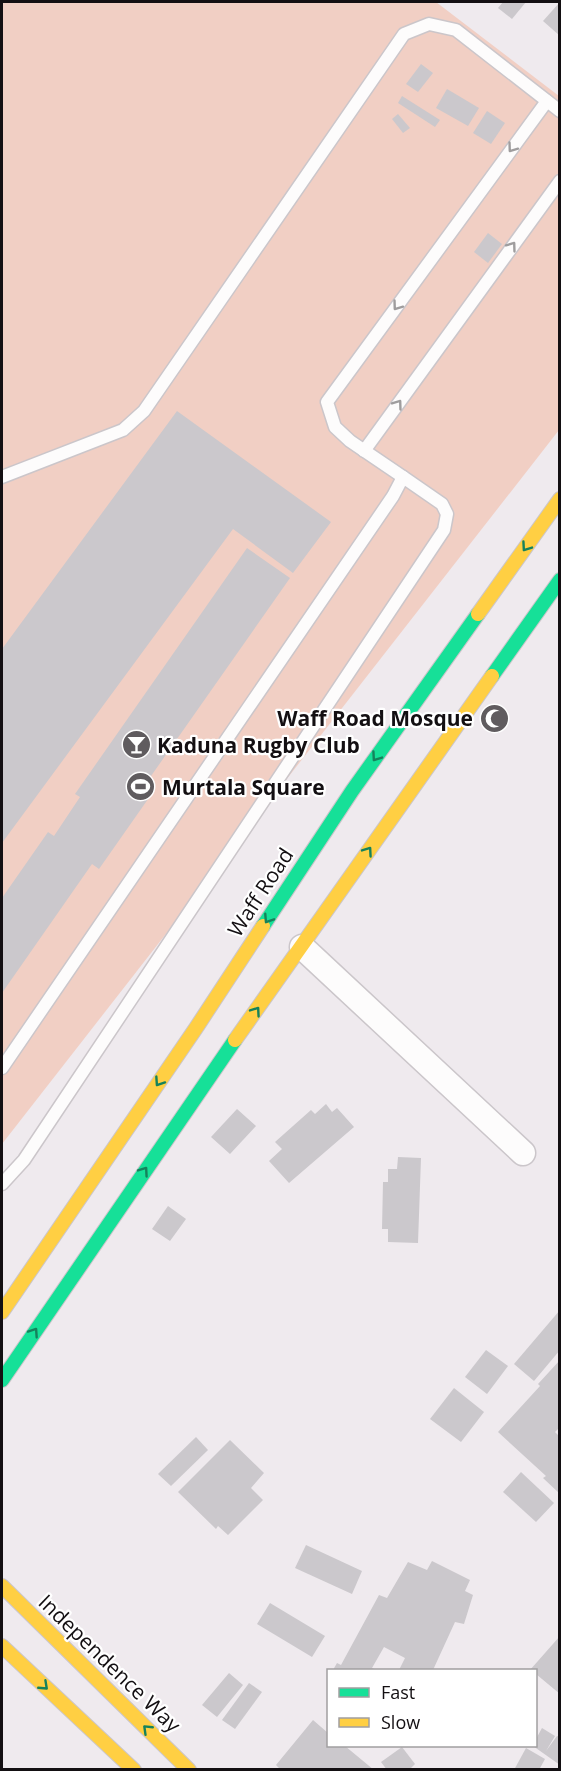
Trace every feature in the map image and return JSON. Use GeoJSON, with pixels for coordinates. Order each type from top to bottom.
{"type":"FeatureCollection","features":[{"type":"Feature","properties":{"kind":"street","name":"Waff Road"},"geometry":{"type":"LineString","coordinates":[[2,1312],[196,1028],[352,791],[560,500]]}},
{"type":"Feature","properties":{"kind":"street"},"geometry":{"type":"LineString","coordinates":[[2,1380],[302,946],[560,580]]}},
{"type":"Feature","properties":{"kind":"street"},"geometry":{"type":"LineString","coordinates":[[302,946],[523,1153]]}},
{"type":"Feature","properties":{"kind":"street","name":"Independence Way"},"geometry":{"type":"LineString","coordinates":[[2,1586],[189,1770]]}},
{"type":"Feature","properties":{"kind":"street"},"geometry":{"type":"LineString","coordinates":[[2,1646],[135,1770]]}},
{"type":"Feature","properties":{"kind":"lane"},"geometry":{"type":"LineString","coordinates":[[2,477],[123,430],[144,411],[404,34],[429,24],[456,30],[560,111]]}},
{"type":"Feature","properties":{"kind":"lane"},"geometry":{"type":"LineString","coordinates":[[2,1184],[24,1160],[444,530],[447,514],[442,504],[364,451],[335,427],[327,402],[547,101]]}},
{"type":"Feature","properties":{"kind":"lane"},"geometry":{"type":"LineString","coordinates":[[364,451],[560,181]]}},
{"type":"Feature","properties":{"kind":"lane"},"geometry":{"type":"LineString","coordinates":[[2,1068],[393,496],[403,477]]}},
{"type":"Feature","properties":{"kind":"shaded area","name":"Murtala Square"},"geometry":{"type":"Polygon","coordinates":[[[2,2],[436,2],[559,96],[559,430],[2,1144],[2,2]]]}},
{"type":"Feature","properties":{"kind":"building"},"geometry":{"type":"Polygon","coordinates":[[[503,2],[526,2],[512,19],[498,8],[503,2]]]}},
{"type":"Feature","properties":{"kind":"building"},"geometry":{"type":"Polygon","coordinates":[[[560,2],[560,36],[543,21],[560,2]]]}},
{"type":"Feature","properties":{"kind":"building"},"geometry":{"type":"Polygon","coordinates":[[[421,64],[433,73],[418,92],[406,84],[421,64]]]}},
{"type":"Feature","properties":{"kind":"building"},"geometry":{"type":"Polygon","coordinates":[[[447,89],[479,108],[468,126],[436,108],[447,89]]]}},
{"type":"Feature","properties":{"kind":"building"},"geometry":{"type":"Polygon","coordinates":[[[402,96],[440,120],[435,127],[398,103],[402,96]]]}},
{"type":"Feature","properties":{"kind":"building"},"geometry":{"type":"Polygon","coordinates":[[[487,111],[505,123],[491,144],[473,133],[487,111]]]}},
{"type":"Feature","properties":{"kind":"building"},"geometry":{"type":"Polygon","coordinates":[[[398,114],[410,128],[403,133],[392,119],[398,114]]]}},
{"type":"Feature","properties":{"kind":"building"},"geometry":{"type":"Polygon","coordinates":[[[488,233],[502,244],[488,263],[474,252],[488,233]]]}},
{"type":"Feature","properties":{"kind":"building"},"geometry":{"type":"Polygon","coordinates":[[[177,411],[331,522],[293,573],[233,529],[2,843],[2,649],[177,411]]]}},
{"type":"Feature","properties":{"kind":"building"},"geometry":{"type":"Polygon","coordinates":[[[247,548],[290,578],[144,786],[153,792],[99,869],[92,864],[2,993],[2,898],[48,832],[54,836],[80,797],[75,794],[247,548]]]}},
{"type":"Feature","properties":{"kind":"building"},"geometry":{"type":"Polygon","coordinates":[[[326,1104],[332,1112],[337,1108],[354,1127],[289,1183],[269,1161],[282,1149],[275,1142],[311,1110],[315,1114],[326,1104]]]}},
{"type":"Feature","properties":{"kind":"building"},"geometry":{"type":"Polygon","coordinates":[[[237,1109],[256,1126],[230,1154],[211,1137],[237,1109]]]}},
{"type":"Feature","properties":{"kind":"building"},"geometry":{"type":"Polygon","coordinates":[[[398,1157],[421,1158],[418,1243],[388,1242],[388,1229],[382,1229],[383,1182],[388,1182],[388,1169],[397,1169],[398,1157]]]}},
{"type":"Feature","properties":{"kind":"building"},"geometry":{"type":"Polygon","coordinates":[[[168,1206],[186,1219],[170,1241],[152,1229],[168,1206]]]}},
{"type":"Feature","properties":{"kind":"building"},"geometry":{"type":"Polygon","coordinates":[[[560,1310],[560,1350],[534,1381],[514,1364],[560,1310]]]}},
{"type":"Feature","properties":{"kind":"building"},"geometry":{"type":"Polygon","coordinates":[[[486,1350],[508,1366],[487,1394],[465,1377],[486,1350]]]}},
{"type":"Feature","properties":{"kind":"building"},"geometry":{"type":"Polygon","coordinates":[[[560,1360],[560,1427],[555,1432],[560,1437],[560,1494],[543,1478],[546,1476],[498,1432],[540,1386],[538,1384],[560,1360]]]}},
{"type":"Feature","properties":{"kind":"building"},"geometry":{"type":"Polygon","coordinates":[[[454,1388],[484,1412],[461,1442],[430,1419],[454,1388]]]}},
{"type":"Feature","properties":{"kind":"building"},"geometry":{"type":"Polygon","coordinates":[[[196,1437],[208,1450],[171,1486],[158,1474],[196,1437]]]}},
{"type":"Feature","properties":{"kind":"building"},"geometry":{"type":"Polygon","coordinates":[[[230,1440],[264,1473],[251,1488],[263,1500],[228,1535],[218,1526],[216,1529],[178,1492],[230,1440]]]}},
{"type":"Feature","properties":{"kind":"building"},"geometry":{"type":"Polygon","coordinates":[[[521,1472],[554,1503],[536,1522],[503,1492],[521,1472]]]}},
{"type":"Feature","properties":{"kind":"building"},"geometry":{"type":"Polygon","coordinates":[[[306,1545],[362,1571],[352,1594],[295,1568],[306,1545]]]}},
{"type":"Feature","properties":{"kind":"building"},"geometry":{"type":"Polygon","coordinates":[[[432,1561],[470,1580],[465,1591],[473,1595],[464,1624],[455,1622],[433,1669],[400,1669],[405,1658],[384,1647],[372,1668],[374,1669],[334,1669],[337,1663],[341,1665],[379,1595],[387,1598],[408,1562],[427,1570],[432,1561]]]}},
{"type":"Feature","properties":{"kind":"building"},"geometry":{"type":"Polygon","coordinates":[[[270,1603],[325,1636],[312,1657],[257,1624],[270,1603]]]}},
{"type":"Feature","properties":{"kind":"building"},"geometry":{"type":"Polygon","coordinates":[[[560,1636],[560,1694],[537,1675],[537,1669],[531,1669],[560,1636]]]}},
{"type":"Feature","properties":{"kind":"building"},"geometry":{"type":"Polygon","coordinates":[[[229,1673],[243,1685],[217,1717],[202,1705],[229,1673]]]}},
{"type":"Feature","properties":{"kind":"building"},"geometry":{"type":"Polygon","coordinates":[[[249,1683],[262,1692],[235,1729],[222,1720],[249,1683]]]}},
{"type":"Feature","properties":{"kind":"building"},"geometry":{"type":"Polygon","coordinates":[[[313,1720],[327,1732],[327,1747],[346,1747],[374,1770],[281,1770],[276,1765],[313,1720]]]}},
{"type":"Feature","properties":{"kind":"building"},"geometry":{"type":"Polygon","coordinates":[[[542,1728],[555,1736],[546,1751],[557,1736],[560,1737],[560,1765],[534,1747],[537,1747],[537,1737],[542,1728]]]}},
{"type":"Feature","properties":{"kind":"building"},"geometry":{"type":"Polygon","coordinates":[[[402,1747],[415,1764],[409,1770],[387,1770],[381,1762],[402,1747]]]}},
{"type":"Feature","properties":{"kind":"building"},"geometry":{"type":"Polygon","coordinates":[[[526,1748],[545,1759],[539,1770],[514,1770],[526,1748]]]}},
{"type":"Feature","properties":{"kind":"traffic: fast"},"geometry":{"type":"LineString","coordinates":[[492,676],[560,580]]}},
{"type":"Feature","properties":{"kind":"traffic: fast"},"geometry":{"type":"LineString","coordinates":[[263,926],[352,791],[478,614]]}},
{"type":"Feature","properties":{"kind":"traffic: fast"},"geometry":{"type":"LineString","coordinates":[[2,1380],[235,1040]]}},
{"type":"Feature","properties":{"kind":"traffic: slow"},"geometry":{"type":"LineString","coordinates":[[478,614],[560,499]]}},
{"type":"Feature","properties":{"kind":"traffic: slow"},"geometry":{"type":"LineString","coordinates":[[235,1040],[492,676]]}},
{"type":"Feature","properties":{"kind":"traffic: slow"},"geometry":{"type":"LineString","coordinates":[[2,1312],[263,926]]}},
{"type":"Feature","properties":{"kind":"traffic: slow"},"geometry":{"type":"LineString","coordinates":[[2,1586],[189,1770]]}},
{"type":"Feature","properties":{"kind":"traffic: slow"},"geometry":{"type":"LineString","coordinates":[[2,1646],[134,1770]]}},
{"type":"Feature","properties":{"kind":"place","name":"Waff Road Mosque"},"geometry":{"type":"Point","coordinates":[494,718]}},
{"type":"Feature","properties":{"kind":"place","name":"Kaduna Rugby Club"},"geometry":{"type":"Point","coordinates":[136,745]}},
{"type":"Feature","properties":{"kind":"place","name":"Murtala Square"},"geometry":{"type":"Point","coordinates":[141,787]}}]}
